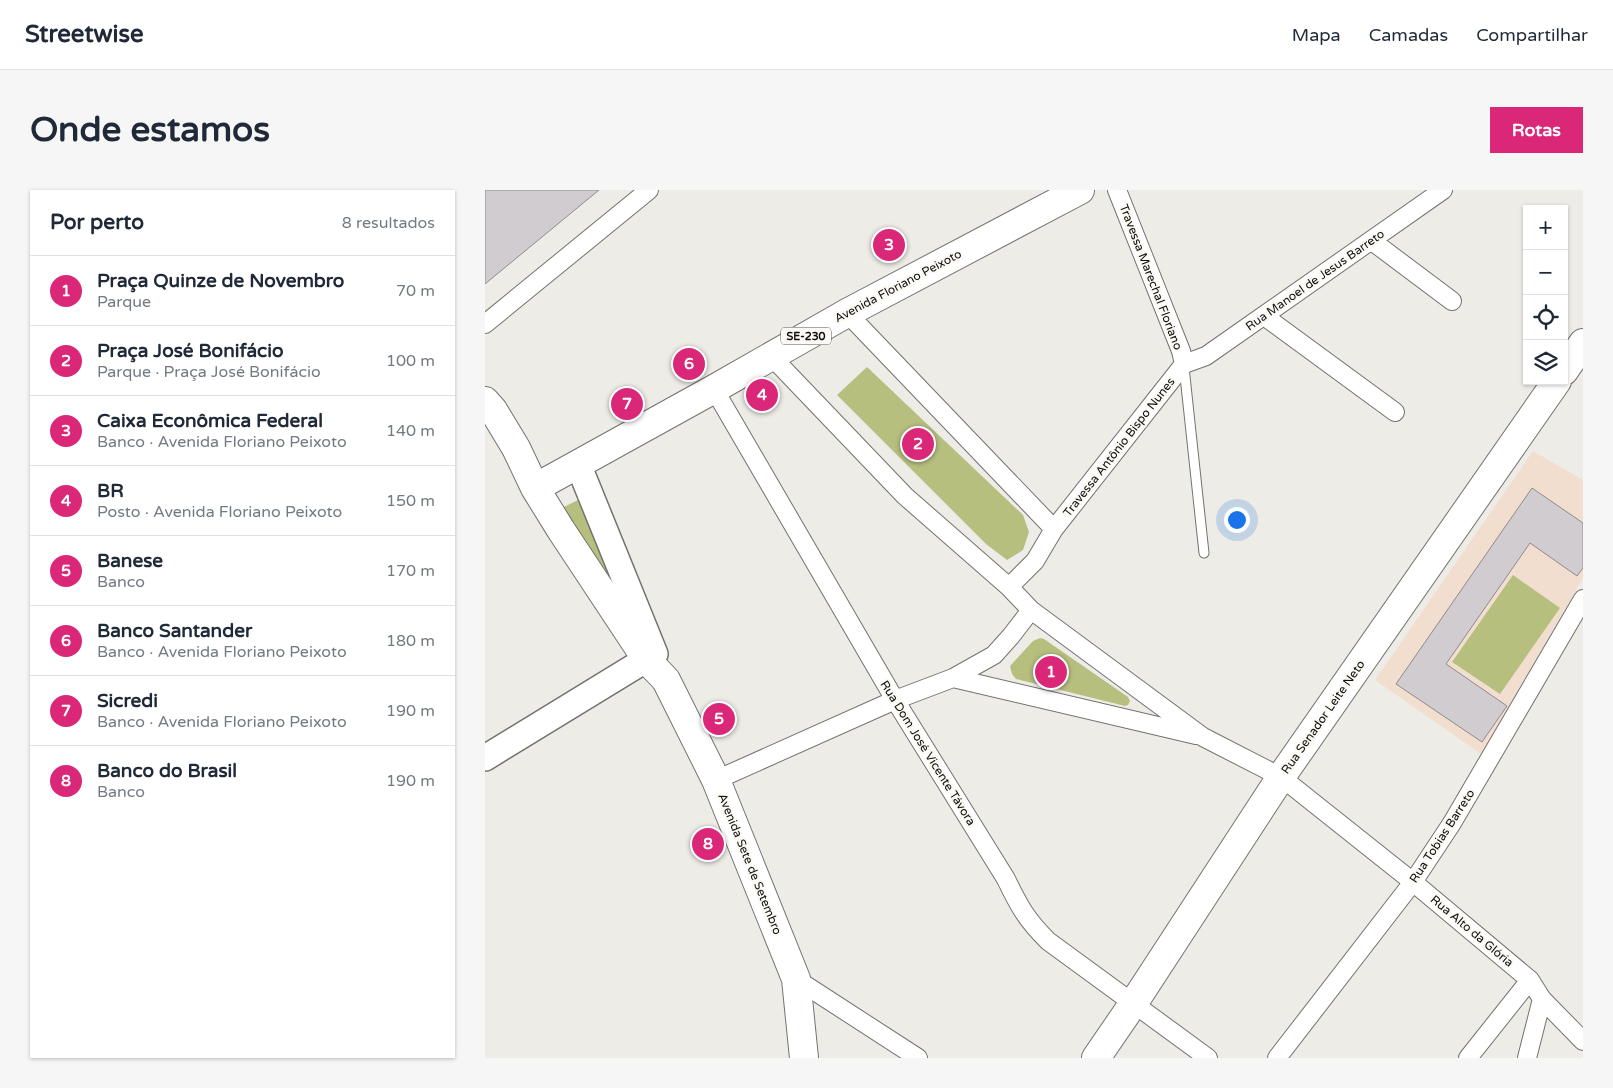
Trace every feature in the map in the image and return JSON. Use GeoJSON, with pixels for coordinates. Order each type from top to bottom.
{"type":"FeatureCollection","features":[{"type":"Feature","properties":{"kind":"main road","name":"Avenida Floriano Peixoto"},"geometry":{"type":"LineString","coordinates":[[535,488],[847,313],[1080,190]]}},
{"type":"Feature","properties":{"kind":"main road"},"geometry":{"type":"LineString","coordinates":[[1568,365],[1583,342]]}},
{"type":"Feature","properties":{"kind":"main road","name":"Rua Senador Leite Neto"},"geometry":{"type":"LineString","coordinates":[[1096,1058],[1281,777],[1554,385]]}},
{"type":"Feature","properties":{"kind":"main road","name":"Avenida Sete de Setembro"},"geometry":{"type":"LineString","coordinates":[[485,401],[493,410],[515,448],[535,488],[666,680],[716,780],[796,979],[804,1058]]}},
{"type":"Feature","properties":{"kind":"street"},"geometry":{"type":"LineString","coordinates":[[485,324],[649,190]]}},
{"type":"Feature","properties":{"kind":"street","name":"Travessa Marechal Floriano"},"geometry":{"type":"LineString","coordinates":[[1117,190],[1181,351],[1183,364]]}},
{"type":"Feature","properties":{"kind":"street","name":"Rua Manoel de Jesus Barreto"},"geometry":{"type":"LineString","coordinates":[[1183,364],[1206,356],[1443,190]]}},
{"type":"Feature","properties":{"kind":"street"},"geometry":{"type":"LineString","coordinates":[[1372,241],[1452,301]]}},
{"type":"Feature","properties":{"kind":"street"},"geometry":{"type":"LineString","coordinates":[[847,313],[1054,529]]}},
{"type":"Feature","properties":{"kind":"street"},"geometry":{"type":"LineString","coordinates":[[1264,316],[1395,412]]}},
{"type":"Feature","properties":{"kind":"street"},"geometry":{"type":"LineString","coordinates":[[771,356],[905,496],[1009,587],[1031,610],[1203,736]]}},
{"type":"Feature","properties":{"kind":"street","name":"Travessa Antônio Bispo Nunes"},"geometry":{"type":"LineString","coordinates":[[1009,587],[1035,561],[1054,529],[1183,364]]}},
{"type":"Feature","properties":{"kind":"street","name":"Rua Dom José Vicente Távora"},"geometry":{"type":"LineString","coordinates":[[714,389],[895,700],[1006,879],[1019,907],[1031,924],[1048,941],[1208,1058]]}},
{"type":"Feature","properties":{"kind":"street","name":"Avenida Sete de Setembro"},"geometry":{"type":"LineString","coordinates":[[578,464],[651,657]]}},
{"type":"Feature","properties":{"kind":"street","name":"Rua Tobias Barreto"},"geometry":{"type":"LineString","coordinates":[[1277,1058],[1413,882],[1452,823],[1583,599]]}},
{"type":"Feature","properties":{"kind":"street"},"geometry":{"type":"LineString","coordinates":[[716,780],[895,700],[953,678],[994,655],[1031,610]]}},
{"type":"Feature","properties":{"kind":"street"},"geometry":{"type":"LineString","coordinates":[[485,758],[651,657]]}},
{"type":"Feature","properties":{"kind":"street"},"geometry":{"type":"LineString","coordinates":[[953,678],[1203,736]]}},
{"type":"Feature","properties":{"kind":"street","name":"Rua Alto da Glória"},"geometry":{"type":"LineString","coordinates":[[1203,736],[1281,777],[1413,882],[1529,980],[1542,999],[1583,1041]]}},
{"type":"Feature","properties":{"kind":"street"},"geometry":{"type":"LineString","coordinates":[[796,979],[918,1058]]}},
{"type":"Feature","properties":{"kind":"street"},"geometry":{"type":"LineString","coordinates":[[1468,1058],[1529,980]]}},
{"type":"Feature","properties":{"kind":"street"},"geometry":{"type":"LineString","coordinates":[[1527,1058],[1542,999]]}},
{"type":"Feature","properties":{"kind":"lane"},"geometry":{"type":"LineString","coordinates":[[1183,364],[1204,553]]}},
{"type":"Feature","properties":{"kind":"shaded area"},"geometry":{"type":"Polygon","coordinates":[[[1533,451],[1583,480],[1583,578],[1481,754],[1375,680],[1533,451]]]}},
{"type":"Feature","properties":{"kind":"green space"},"geometry":{"type":"Polygon","coordinates":[[[867,367],[1023,515],[1029,532],[1023,550],[1007,560],[986,544],[837,395],[867,367]]]}},
{"type":"Feature","properties":{"kind":"green space"},"geometry":{"type":"Polygon","coordinates":[[[584,497],[636,616],[560,509],[584,497]]]}},
{"type":"Feature","properties":{"kind":"green space"},"geometry":{"type":"Polygon","coordinates":[[[1513,575],[1560,608],[1500,694],[1452,662],[1513,575]]]}},
{"type":"Feature","properties":{"kind":"green space"},"geometry":{"type":"Polygon","coordinates":[[[1040,638],[1128,697],[1130,701],[1128,705],[1125,706],[1016,679],[1012,674],[1010,666],[1033,641],[1040,638]]]}},
{"type":"Feature","properties":{"kind":"building"},"geometry":{"type":"Polygon","coordinates":[[[485,190],[599,190],[485,284],[485,190]]]}},
{"type":"Feature","properties":{"kind":"building"},"geometry":{"type":"Polygon","coordinates":[[[1532,488],[1583,523],[1583,568],[1577,576],[1530,543],[1446,664],[1507,706],[1482,742],[1396,684],[1532,488]]]}},
{"type":"Feature","properties":{"kind":"place","name":"Caixa Econômica Federal"},"geometry":{"type":"Point","coordinates":[889,245]}},
{"type":"Feature","properties":{"kind":"place","name":"Banco Santander"},"geometry":{"type":"Point","coordinates":[689,364]}},
{"type":"Feature","properties":{"kind":"place","name":"BR"},"geometry":{"type":"Point","coordinates":[762,395]}},
{"type":"Feature","properties":{"kind":"place","name":"Sicredi"},"geometry":{"type":"Point","coordinates":[627,404]}},
{"type":"Feature","properties":{"kind":"place","name":"Praça José Bonifácio"},"geometry":{"type":"Point","coordinates":[918,444]}},
{"type":"Feature","properties":{"kind":"place","name":"Praça Quinze de Novembro"},"geometry":{"type":"Point","coordinates":[1051,672]}},
{"type":"Feature","properties":{"kind":"place","name":"Banese"},"geometry":{"type":"Point","coordinates":[719,719]}},
{"type":"Feature","properties":{"kind":"place","name":"Banco do Brasil"},"geometry":{"type":"Point","coordinates":[708,844]}}]}
